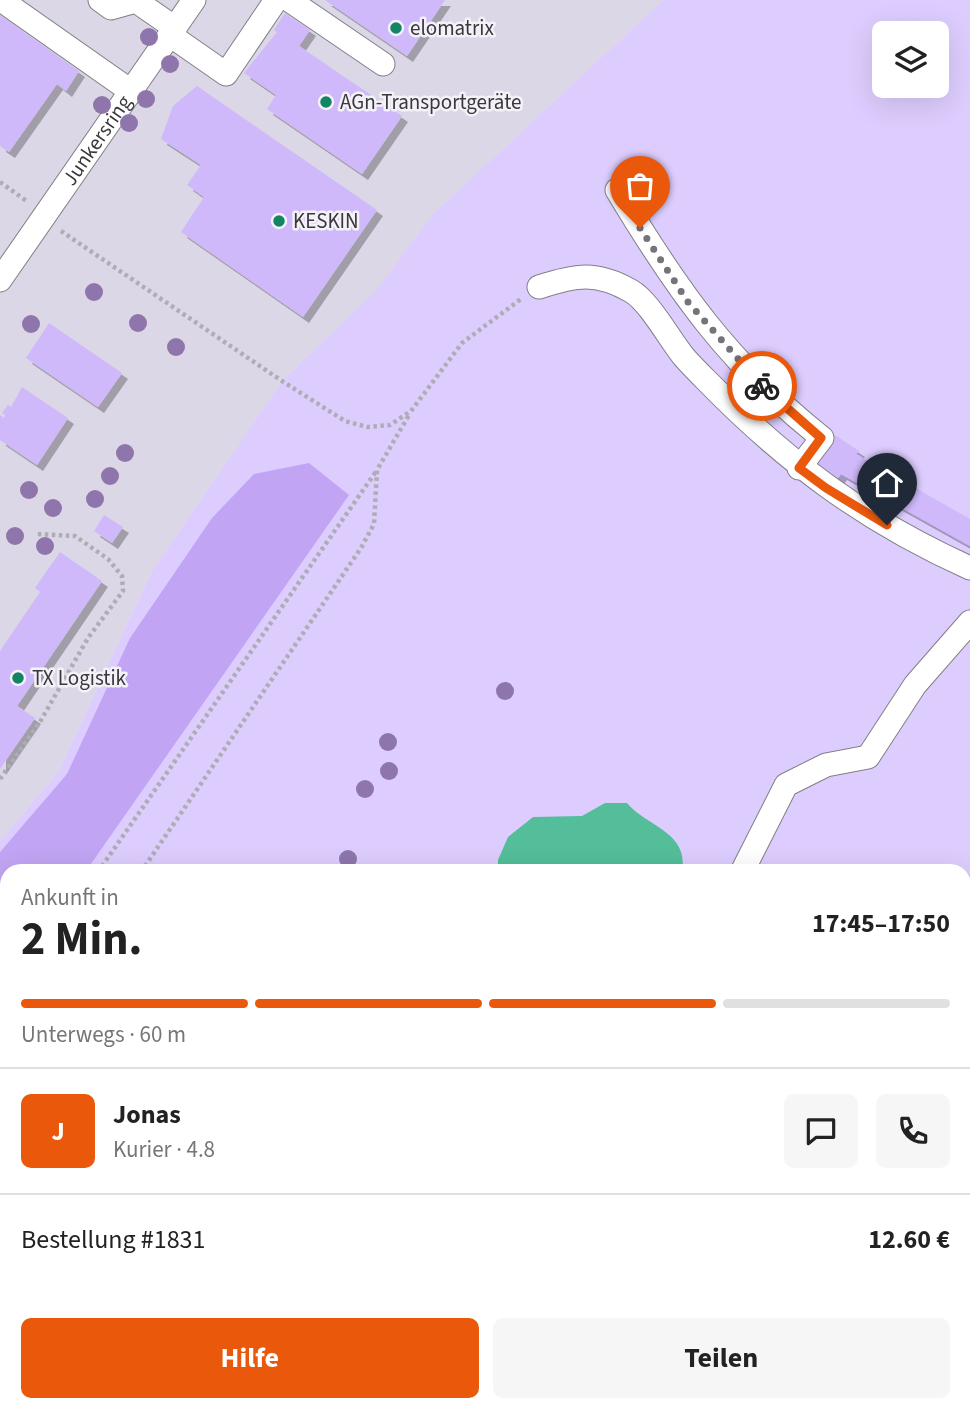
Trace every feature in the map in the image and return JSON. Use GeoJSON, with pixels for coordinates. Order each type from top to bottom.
{"type":"FeatureCollection","features":[{"type":"Feature","properties":{"kind":"street"},"geometry":{"type":"LineString","coordinates":[[1,0],[132,92]]}},
{"type":"Feature","properties":{"kind":"street"},"geometry":{"type":"LineString","coordinates":[[100,0],[111,8],[136,1],[226,74],[276,0]]}},
{"type":"Feature","properties":{"kind":"street","name":"Junkersring"},"geometry":{"type":"LineString","coordinates":[[0,280],[194,0]]}},
{"type":"Feature","properties":{"kind":"street"},"geometry":{"type":"LineString","coordinates":[[289,0],[383,64]]}},
{"type":"Feature","properties":{"kind":"street"},"geometry":{"type":"LineString","coordinates":[[617,190],[688,302],[777,402],[821,438],[799,468]]}},
{"type":"Feature","properties":{"kind":"street"},"geometry":{"type":"LineString","coordinates":[[540,287],[570,277],[605,277],[635,293],[685,358],[743,418],[799,468],[826,488],[927,549],[970,568]]}},
{"type":"Feature","properties":{"kind":"street"},"geometry":{"type":"LineString","coordinates":[[746,864],[786,785],[826,765],[868,757],[915,685],[970,622]]}},
{"type":"Feature","properties":{"kind":"path"},"geometry":{"type":"LineString","coordinates":[[0,183],[47,215],[60,230],[178,313],[345,421],[367,427],[390,425],[411,411]]}},
{"type":"Feature","properties":{"kind":"path"},"geometry":{"type":"LineString","coordinates":[[104,864],[377,470],[411,411],[462,343],[540,287]]}},
{"type":"Feature","properties":{"kind":"path"},"geometry":{"type":"LineString","coordinates":[[146,864],[361,548],[374,524],[377,470]]}},
{"type":"Feature","properties":{"kind":"path"},"geometry":{"type":"LineString","coordinates":[[0,779],[40,722],[88,638],[123,591],[122,576],[108,559],[75,536],[37,534]]}},
{"type":"Feature","properties":{"kind":"shaded area"},"geometry":{"type":"Polygon","coordinates":[[[0,0],[663,0],[433,214],[376,290],[282,381],[152,571],[59,771],[0,841],[0,0]]]}},
{"type":"Feature","properties":{"kind":"shaded area"},"geometry":{"type":"Polygon","coordinates":[[[663,0],[970,0],[970,864],[0,864],[0,841],[59,771],[152,571],[282,381],[376,290],[433,214],[663,0]]]}},
{"type":"Feature","properties":{"kind":"shaded area"},"geometry":{"type":"Polygon","coordinates":[[[309,463],[349,495],[91,864],[0,864],[0,852],[67,774],[130,638],[212,518],[254,474],[309,463]]]}},
{"type":"Feature","properties":{"kind":"shaded area"},"geometry":{"type":"Polygon","coordinates":[[[605,803],[627,803],[673,839],[679,847],[682,864],[498,864],[508,837],[533,817],[582,816],[605,803]]]}},
{"type":"Feature","properties":{"kind":"building","name":"elomatrix"},"geometry":{"type":"Polygon","coordinates":[[[325,0],[445,0],[407,56],[325,0]]]}},
{"type":"Feature","properties":{"kind":"building","name":"AGn-Transportgeräte"},"geometry":{"type":"Polygon","coordinates":[[[285,13],[310,30],[299,46],[402,116],[362,174],[267,109],[276,95],[244,73],[277,32],[274,30],[285,13]]]}},
{"type":"Feature","properties":{"kind":"building"},"geometry":{"type":"Polygon","coordinates":[[[0,15],[79,71],[66,91],[57,84],[9,152],[0,146],[0,15]]]}},
{"type":"Feature","properties":{"kind":"building","name":"KESKIN"},"geometry":{"type":"Polygon","coordinates":[[[197,86],[377,210],[303,317],[181,232],[204,197],[187,185],[201,165],[161,139],[173,106],[197,86]]]}},
{"type":"Feature","properties":{"kind":"building"},"geometry":{"type":"Polygon","coordinates":[[[49,323],[122,373],[98,407],[26,358],[49,323]]]}},
{"type":"Feature","properties":{"kind":"building"},"geometry":{"type":"Polygon","coordinates":[[[22,387],[68,418],[37,465],[0,440],[0,415],[4,418],[2,413],[8,405],[11,407],[22,387]]]}},
{"type":"Feature","properties":{"kind":"building"},"geometry":{"type":"Polygon","coordinates":[[[835,435],[859,451],[856,454],[970,519],[970,546],[841,474],[833,485],[811,468],[835,435]]]}},
{"type":"Feature","properties":{"kind":"building"},"geometry":{"type":"Polygon","coordinates":[[[104,515],[123,527],[112,543],[94,531],[104,515]]]}},
{"type":"Feature","properties":{"kind":"building","name":"TX Logistik"},"geometry":{"type":"Polygon","coordinates":[[[60,552],[102,581],[17,706],[35,718],[0,769],[0,651],[40,592],[35,588],[60,552]]]}},
{"type":"Feature","properties":{"kind":"way so far"},"geometry":{"type":"LineString","coordinates":[[640,228],[688,302],[762,386]]}},
{"type":"Feature","properties":{"kind":"place","name":"elomatrix"},"geometry":{"type":"Point","coordinates":[396,28]}},
{"type":"Feature","properties":{"kind":"place","name":"AGn-Transportgeräte"},"geometry":{"type":"Point","coordinates":[326,102]}},
{"type":"Feature","properties":{"kind":"place","name":"KESKIN"},"geometry":{"type":"Point","coordinates":[279,221]}},
{"type":"Feature","properties":{"kind":"place","name":"TX Logistik"},"geometry":{"type":"Point","coordinates":[18,678]}},
{"type":"Feature","properties":{"kind":"route"},"geometry":{"type":"LineString","coordinates":[[762,386],[821,438],[799,468],[826,488],[887,525]]}}]}
